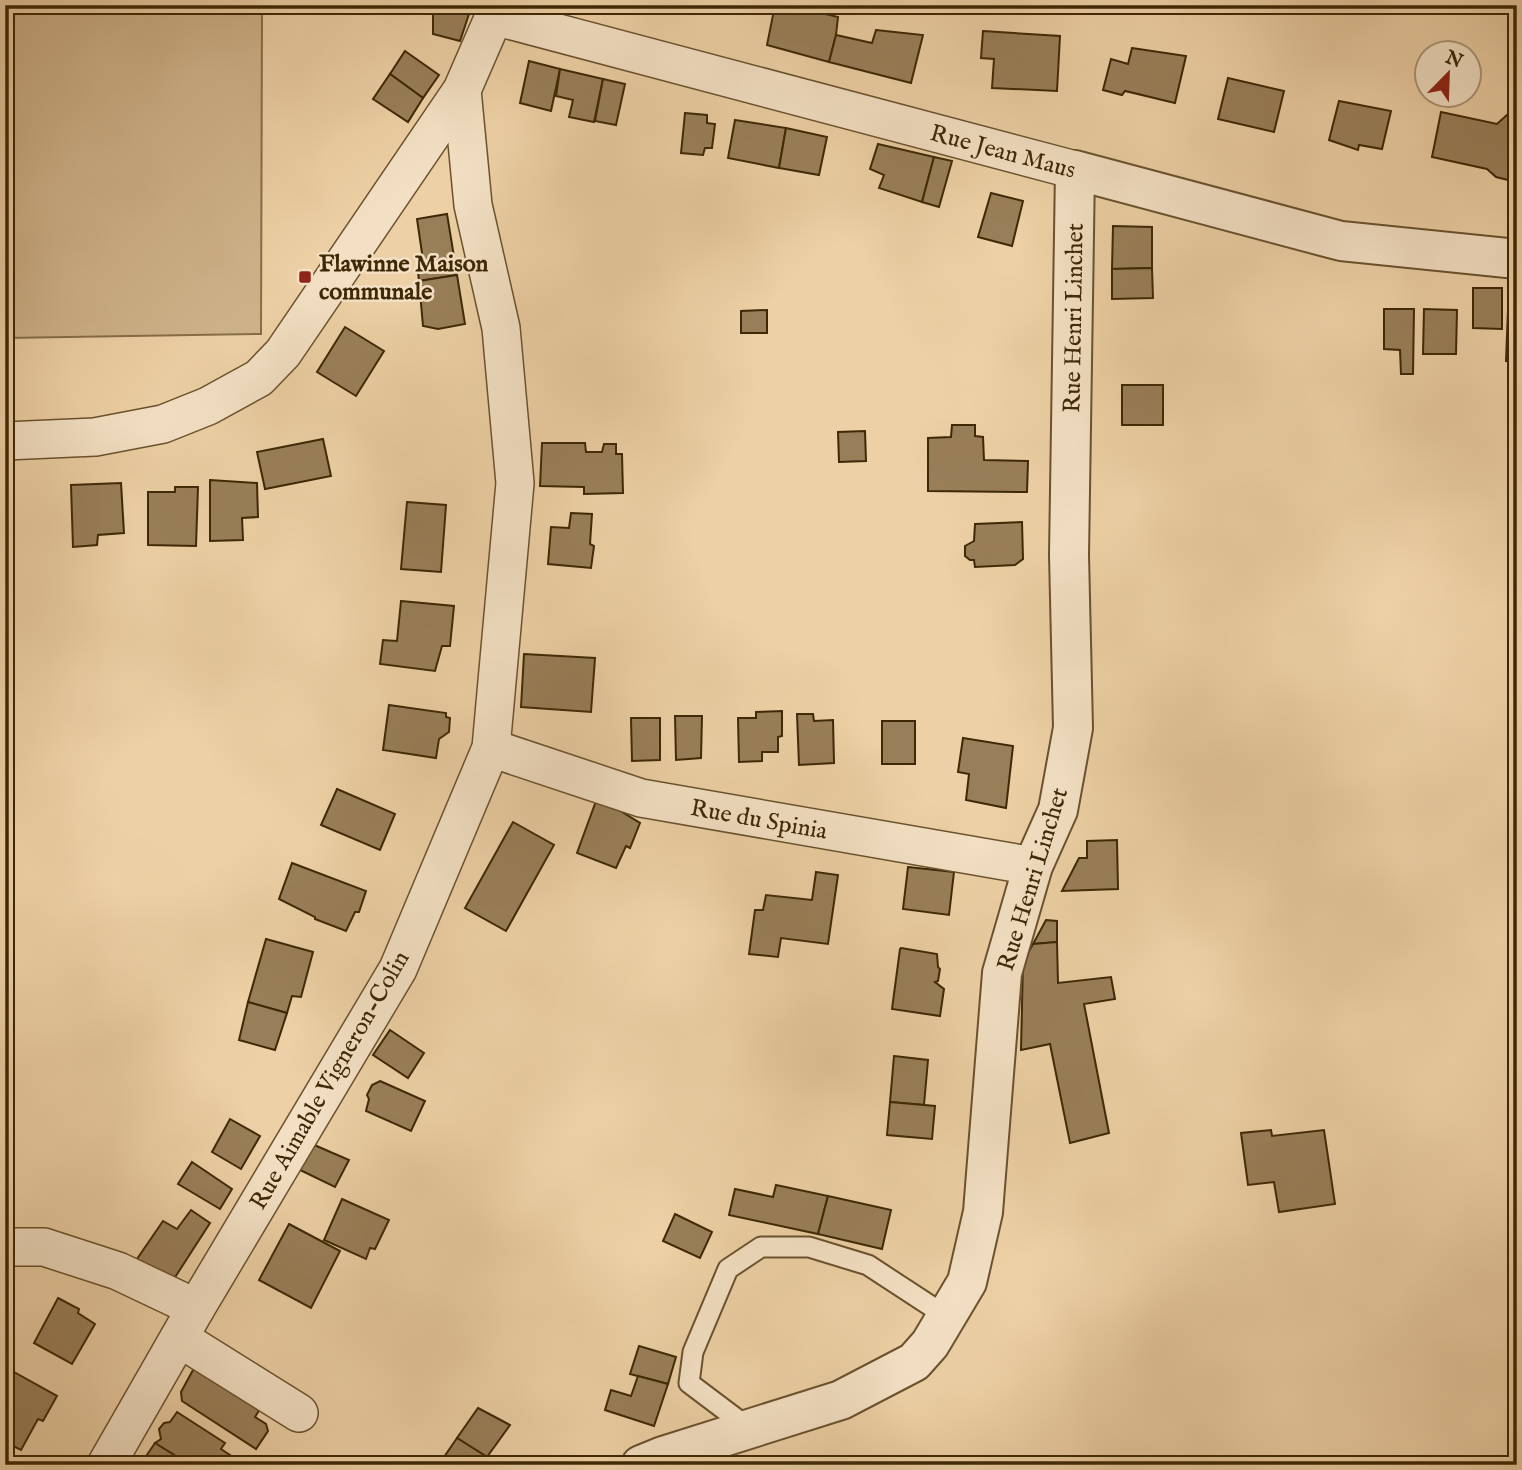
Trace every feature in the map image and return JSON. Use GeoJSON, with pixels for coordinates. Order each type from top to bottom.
{"type":"FeatureCollection","features":[{"type":"Feature","properties":{"kind":"street"},"geometry":{"type":"LineString","coordinates":[[5,441],[96,437],[163,424],[208,407],[259,378],[283,353],[462,90],[496,11]]}},
{"type":"Feature","properties":{"kind":"street","name":"Rue Jean Maus"},"geometry":{"type":"LineString","coordinates":[[496,11],[1340,241],[1517,258]]}},
{"type":"Feature","properties":{"kind":"street","name":"Rue Aimable Vigneron-Colin"},"geometry":{"type":"LineString","coordinates":[[106,1465],[187,1323],[398,969],[491,748],[514,483],[501,328],[473,205],[462,90]]}},
{"type":"Feature","properties":{"kind":"street","name":"Rue Henri Linchet"},"geometry":{"type":"LineString","coordinates":[[641,1465],[841,1399],[914,1362],[930,1344],[967,1282],[983,1212],[1002,973],[1033,866],[1058,810],[1073,728],[1069,555],[1075,170]]}},
{"type":"Feature","properties":{"kind":"street","name":"Rue du Spinia"},"geometry":{"type":"LineString","coordinates":[[491,748],[641,798],[1033,866]]}},
{"type":"Feature","properties":{"kind":"street"},"geometry":{"type":"LineString","coordinates":[[5,1247],[44,1247],[118,1271],[299,1413]]}},
{"type":"Feature","properties":{"kind":"lane"},"geometry":{"type":"LineString","coordinates":[[750,1429],[689,1383],[693,1352],[728,1269],[761,1247],[809,1247],[868,1265],[946,1316]]}},
{"type":"Feature","properties":{"kind":"shaded area"},"geometry":{"type":"Polygon","coordinates":[[[5,5],[262,5],[261,334],[5,338],[5,5]]]}},
{"type":"Feature","properties":{"kind":"building"},"geometry":{"type":"Polygon","coordinates":[[[433,5],[469,14],[460,41],[433,34],[433,5]]]}},
{"type":"Feature","properties":{"kind":"building"},"geometry":{"type":"Polygon","coordinates":[[[439,5],[471,5],[469,14],[439,5]]]}},
{"type":"Feature","properties":{"kind":"building"},"geometry":{"type":"Polygon","coordinates":[[[562,5],[599,7],[581,12],[563,8],[562,5]]]}},
{"type":"Feature","properties":{"kind":"building"},"geometry":{"type":"Polygon","coordinates":[[[775,5],[789,5],[838,17],[829,62],[767,45],[775,5]]]}},
{"type":"Feature","properties":{"kind":"building"},"geometry":{"type":"Polygon","coordinates":[[[876,30],[923,35],[911,83],[829,62],[836,35],[872,43],[876,30]]]}},
{"type":"Feature","properties":{"kind":"building"},"geometry":{"type":"Polygon","coordinates":[[[983,31],[1060,36],[1057,91],[992,88],[994,59],[981,58],[983,31]]]}},
{"type":"Feature","properties":{"kind":"building"},"geometry":{"type":"Polygon","coordinates":[[[1132,48],[1186,56],[1175,103],[1125,91],[1122,95],[1103,90],[1111,59],[1128,64],[1132,48]]]}},
{"type":"Feature","properties":{"kind":"building"},"geometry":{"type":"Polygon","coordinates":[[[405,51],[439,75],[423,98],[390,74],[405,51]]]}},
{"type":"Feature","properties":{"kind":"building"},"geometry":{"type":"Polygon","coordinates":[[[529,61],[560,69],[551,111],[520,103],[529,61]]]}},
{"type":"Feature","properties":{"kind":"building"},"geometry":{"type":"Polygon","coordinates":[[[560,69],[603,79],[594,122],[569,117],[573,100],[556,96],[560,69]]]}},
{"type":"Feature","properties":{"kind":"building"},"geometry":{"type":"Polygon","coordinates":[[[390,74],[423,98],[408,122],[373,99],[390,74]]]}},
{"type":"Feature","properties":{"kind":"building"},"geometry":{"type":"Polygon","coordinates":[[[1228,78],[1284,91],[1274,132],[1218,119],[1228,78]]]}},
{"type":"Feature","properties":{"kind":"building"},"geometry":{"type":"Polygon","coordinates":[[[603,79],[625,84],[616,125],[595,121],[603,79]]]}},
{"type":"Feature","properties":{"kind":"building"},"geometry":{"type":"Polygon","coordinates":[[[1339,101],[1391,111],[1382,149],[1359,145],[1358,150],[1329,140],[1339,101]]]}},
{"type":"Feature","properties":{"kind":"building"},"geometry":{"type":"Polygon","coordinates":[[[1441,112],[1497,124],[1509,113],[1517,114],[1516,182],[1496,177],[1487,169],[1432,157],[1441,112]]]}},
{"type":"Feature","properties":{"kind":"building"},"geometry":{"type":"Polygon","coordinates":[[[685,113],[707,115],[707,123],[715,124],[712,148],[705,148],[703,155],[681,153],[685,113]]]}},
{"type":"Feature","properties":{"kind":"building"},"geometry":{"type":"Polygon","coordinates":[[[735,120],[786,128],[779,168],[728,158],[735,120]]]}},
{"type":"Feature","properties":{"kind":"building"},"geometry":{"type":"Polygon","coordinates":[[[786,128],[827,137],[819,175],[779,168],[786,128]]]}},
{"type":"Feature","properties":{"kind":"building"},"geometry":{"type":"Polygon","coordinates":[[[878,144],[934,157],[922,202],[879,188],[884,175],[870,169],[878,144]]]}},
{"type":"Feature","properties":{"kind":"building"},"geometry":{"type":"Polygon","coordinates":[[[934,157],[952,161],[939,207],[922,202],[934,157]]]}},
{"type":"Feature","properties":{"kind":"building"},"geometry":{"type":"Polygon","coordinates":[[[991,193],[1023,201],[1012,246],[978,237],[991,193]]]}},
{"type":"Feature","properties":{"kind":"building"},"geometry":{"type":"Polygon","coordinates":[[[447,214],[457,275],[419,281],[417,262],[423,260],[417,219],[447,214]]]}},
{"type":"Feature","properties":{"kind":"building"},"geometry":{"type":"Polygon","coordinates":[[[1113,226],[1152,227],[1152,268],[1112,269],[1113,226]]]}},
{"type":"Feature","properties":{"kind":"building"},"geometry":{"type":"Polygon","coordinates":[[[1152,268],[1153,298],[1112,299],[1112,269],[1152,268]]]}},
{"type":"Feature","properties":{"kind":"building"},"geometry":{"type":"Polygon","coordinates":[[[457,275],[465,324],[438,329],[423,326],[419,281],[457,275]]]}},
{"type":"Feature","properties":{"kind":"building"},"geometry":{"type":"Polygon","coordinates":[[[1473,288],[1502,288],[1502,329],[1473,328],[1473,288]]]}},
{"type":"Feature","properties":{"kind":"building"},"geometry":{"type":"Polygon","coordinates":[[[1384,309],[1414,309],[1413,374],[1401,374],[1400,350],[1384,349],[1384,309]]]}},
{"type":"Feature","properties":{"kind":"building"},"geometry":{"type":"Polygon","coordinates":[[[1424,309],[1457,310],[1456,354],[1423,354],[1424,309]]]}},
{"type":"Feature","properties":{"kind":"building"},"geometry":{"type":"Polygon","coordinates":[[[767,310],[767,333],[741,333],[741,311],[767,310]]]}},
{"type":"Feature","properties":{"kind":"building"},"geometry":{"type":"Polygon","coordinates":[[[1508,310],[1517,310],[1517,362],[1506,361],[1508,310]]]}},
{"type":"Feature","properties":{"kind":"building"},"geometry":{"type":"Polygon","coordinates":[[[345,327],[384,351],[356,396],[317,372],[345,327]]]}},
{"type":"Feature","properties":{"kind":"building"},"geometry":{"type":"Polygon","coordinates":[[[1122,385],[1163,385],[1163,425],[1122,425],[1122,385]]]}},
{"type":"Feature","properties":{"kind":"building"},"geometry":{"type":"Polygon","coordinates":[[[952,425],[975,425],[975,436],[983,437],[984,460],[1028,461],[1027,492],[928,491],[928,438],[951,437],[952,425]]]}},
{"type":"Feature","properties":{"kind":"building"},"geometry":{"type":"Polygon","coordinates":[[[865,431],[866,461],[839,462],[838,432],[865,431]]]}},
{"type":"Feature","properties":{"kind":"building"},"geometry":{"type":"Polygon","coordinates":[[[323,439],[331,476],[265,489],[257,452],[323,439]]]}},
{"type":"Feature","properties":{"kind":"building"},"geometry":{"type":"Polygon","coordinates":[[[542,443],[585,443],[586,452],[602,452],[604,444],[616,444],[616,454],[622,454],[623,493],[584,494],[584,487],[540,486],[542,443]]]}},
{"type":"Feature","properties":{"kind":"building"},"geometry":{"type":"Polygon","coordinates":[[[210,480],[257,483],[258,517],[242,518],[243,540],[210,541],[210,480]]]}},
{"type":"Feature","properties":{"kind":"building"},"geometry":{"type":"Polygon","coordinates":[[[121,483],[124,533],[98,535],[97,545],[73,547],[71,485],[121,483]]]}},
{"type":"Feature","properties":{"kind":"building"},"geometry":{"type":"Polygon","coordinates":[[[175,487],[198,487],[196,546],[148,545],[148,492],[175,492],[175,487]]]}},
{"type":"Feature","properties":{"kind":"building"},"geometry":{"type":"Polygon","coordinates":[[[407,502],[446,505],[441,572],[401,569],[407,502]]]}},
{"type":"Feature","properties":{"kind":"building"},"geometry":{"type":"Polygon","coordinates":[[[571,513],[592,514],[590,544],[594,546],[591,568],[548,564],[551,527],[569,528],[571,513]]]}},
{"type":"Feature","properties":{"kind":"building"},"geometry":{"type":"Polygon","coordinates":[[[1022,522],[1023,559],[1015,565],[975,567],[974,560],[965,556],[965,546],[974,541],[975,524],[1022,522]]]}},
{"type":"Feature","properties":{"kind":"building"},"geometry":{"type":"Polygon","coordinates":[[[401,601],[454,606],[450,646],[442,646],[435,671],[380,664],[383,640],[397,641],[401,601]]]}},
{"type":"Feature","properties":{"kind":"building"},"geometry":{"type":"Polygon","coordinates":[[[524,654],[595,658],[591,712],[521,707],[524,654]]]}},
{"type":"Feature","properties":{"kind":"building"},"geometry":{"type":"Polygon","coordinates":[[[389,705],[446,713],[446,717],[450,718],[449,732],[439,739],[436,758],[383,750],[389,705]]]}},
{"type":"Feature","properties":{"kind":"building"},"geometry":{"type":"Polygon","coordinates":[[[782,711],[782,736],[778,737],[778,752],[762,752],[762,761],[739,762],[738,718],[756,718],[756,712],[782,711]]]}},
{"type":"Feature","properties":{"kind":"building"},"geometry":{"type":"Polygon","coordinates":[[[797,714],[813,714],[814,721],[833,720],[834,763],[799,765],[797,714]]]}},
{"type":"Feature","properties":{"kind":"building"},"geometry":{"type":"Polygon","coordinates":[[[675,716],[702,716],[701,758],[676,760],[675,716]]]}},
{"type":"Feature","properties":{"kind":"building"},"geometry":{"type":"Polygon","coordinates":[[[631,718],[660,718],[660,760],[632,761],[631,718]]]}},
{"type":"Feature","properties":{"kind":"building"},"geometry":{"type":"Polygon","coordinates":[[[882,721],[915,721],[915,764],[882,764],[882,721]]]}},
{"type":"Feature","properties":{"kind":"building"},"geometry":{"type":"Polygon","coordinates":[[[963,738],[1013,746],[1006,808],[966,800],[969,774],[958,772],[963,738]]]}},
{"type":"Feature","properties":{"kind":"building"},"geometry":{"type":"Polygon","coordinates":[[[337,789],[395,814],[380,850],[321,825],[337,789]]]}},
{"type":"Feature","properties":{"kind":"building"},"geometry":{"type":"Polygon","coordinates":[[[596,801],[617,809],[640,823],[630,848],[626,846],[616,868],[577,853],[596,801]]]}},
{"type":"Feature","properties":{"kind":"building"},"geometry":{"type":"Polygon","coordinates":[[[513,822],[554,845],[506,931],[465,908],[513,822]]]}},
{"type":"Feature","properties":{"kind":"building"},"geometry":{"type":"Polygon","coordinates":[[[1117,840],[1118,889],[1062,891],[1079,858],[1087,858],[1087,841],[1117,840]]]}},
{"type":"Feature","properties":{"kind":"building"},"geometry":{"type":"Polygon","coordinates":[[[292,863],[366,891],[359,912],[355,912],[346,931],[315,919],[279,899],[292,863]]]}},
{"type":"Feature","properties":{"kind":"building"},"geometry":{"type":"Polygon","coordinates":[[[908,867],[954,872],[949,915],[903,909],[908,867]]]}},
{"type":"Feature","properties":{"kind":"building"},"geometry":{"type":"Polygon","coordinates":[[[816,872],[838,875],[828,944],[781,938],[778,957],[749,954],[755,910],[763,910],[766,895],[812,900],[816,872]]]}},
{"type":"Feature","properties":{"kind":"building"},"geometry":{"type":"Polygon","coordinates":[[[1046,920],[1057,921],[1057,942],[1033,944],[1046,920]]]}},
{"type":"Feature","properties":{"kind":"building"},"geometry":{"type":"Polygon","coordinates":[[[266,939],[313,952],[301,997],[292,996],[287,1013],[248,1002],[266,939]]]}},
{"type":"Feature","properties":{"kind":"building"},"geometry":{"type":"Polygon","coordinates":[[[1057,942],[1058,983],[1111,977],[1115,999],[1084,1004],[1109,1133],[1070,1143],[1050,1044],[1021,1050],[1023,962],[1033,944],[1057,942]]]}},
{"type":"Feature","properties":{"kind":"building"},"geometry":{"type":"Polygon","coordinates":[[[901,948],[937,954],[940,969],[938,981],[935,982],[944,989],[940,1016],[892,1009],[901,948]]]}},
{"type":"Feature","properties":{"kind":"building"},"geometry":{"type":"Polygon","coordinates":[[[248,1002],[287,1013],[275,1050],[239,1040],[248,1002]]]}},
{"type":"Feature","properties":{"kind":"building"},"geometry":{"type":"Polygon","coordinates":[[[390,1030],[424,1053],[408,1078],[373,1055],[390,1030]]]}},
{"type":"Feature","properties":{"kind":"building"},"geometry":{"type":"Polygon","coordinates":[[[894,1056],[928,1060],[924,1105],[890,1102],[894,1056]]]}},
{"type":"Feature","properties":{"kind":"building"},"geometry":{"type":"Polygon","coordinates":[[[380,1081],[425,1101],[411,1131],[366,1111],[369,1099],[367,1095],[372,1085],[380,1081]]]}},
{"type":"Feature","properties":{"kind":"building"},"geometry":{"type":"Polygon","coordinates":[[[890,1102],[935,1106],[932,1139],[887,1135],[890,1102]]]}},
{"type":"Feature","properties":{"kind":"building"},"geometry":{"type":"Polygon","coordinates":[[[230,1119],[260,1136],[241,1169],[212,1152],[230,1119]]]}},
{"type":"Feature","properties":{"kind":"building"},"geometry":{"type":"Polygon","coordinates":[[[1271,1130],[1272,1136],[1324,1130],[1335,1204],[1279,1212],[1274,1182],[1248,1185],[1241,1133],[1271,1130]]]}},
{"type":"Feature","properties":{"kind":"building"},"geometry":{"type":"Polygon","coordinates":[[[312,1144],[349,1160],[335,1187],[298,1169],[312,1144]]]}},
{"type":"Feature","properties":{"kind":"building"},"geometry":{"type":"Polygon","coordinates":[[[192,1162],[232,1189],[220,1209],[178,1184],[192,1162]]]}},
{"type":"Feature","properties":{"kind":"building"},"geometry":{"type":"Polygon","coordinates":[[[776,1185],[828,1196],[818,1234],[729,1215],[735,1189],[773,1197],[776,1185]]]}},
{"type":"Feature","properties":{"kind":"building"},"geometry":{"type":"Polygon","coordinates":[[[828,1196],[891,1210],[882,1249],[818,1234],[828,1196]]]}},
{"type":"Feature","properties":{"kind":"building"},"geometry":{"type":"Polygon","coordinates":[[[342,1199],[389,1220],[375,1249],[370,1248],[366,1259],[324,1240],[342,1199]]]}},
{"type":"Feature","properties":{"kind":"building"},"geometry":{"type":"Polygon","coordinates":[[[191,1210],[210,1223],[172,1282],[137,1259],[163,1221],[177,1229],[191,1210]]]}},
{"type":"Feature","properties":{"kind":"building"},"geometry":{"type":"Polygon","coordinates":[[[675,1214],[712,1232],[700,1258],[663,1241],[675,1214]]]}},
{"type":"Feature","properties":{"kind":"building"},"geometry":{"type":"Polygon","coordinates":[[[289,1224],[340,1251],[311,1308],[259,1280],[289,1224]]]}},
{"type":"Feature","properties":{"kind":"building"},"geometry":{"type":"Polygon","coordinates":[[[58,1298],[79,1309],[78,1313],[95,1324],[72,1364],[34,1343],[58,1298]]]}},
{"type":"Feature","properties":{"kind":"building"},"geometry":{"type":"Polygon","coordinates":[[[639,1346],[676,1357],[668,1384],[630,1374],[639,1346]]]}},
{"type":"Feature","properties":{"kind":"building"},"geometry":{"type":"Polygon","coordinates":[[[5,1367],[57,1396],[43,1421],[38,1419],[21,1450],[5,1442],[5,1367]]]}},
{"type":"Feature","properties":{"kind":"building"},"geometry":{"type":"Polygon","coordinates":[[[205,1369],[260,1409],[255,1417],[266,1424],[268,1431],[256,1449],[182,1401],[181,1392],[193,1370],[205,1369]]]}},
{"type":"Feature","properties":{"kind":"building"},"geometry":{"type":"Polygon","coordinates":[[[638,1376],[668,1384],[654,1426],[605,1410],[611,1390],[631,1396],[638,1376]]]}},
{"type":"Feature","properties":{"kind":"building"},"geometry":{"type":"Polygon","coordinates":[[[478,1408],[510,1425],[487,1457],[457,1438],[478,1408]]]}},
{"type":"Feature","properties":{"kind":"building"},"geometry":{"type":"Polygon","coordinates":[[[177,1412],[225,1443],[221,1449],[233,1457],[228,1465],[190,1465],[155,1443],[161,1439],[159,1429],[164,1423],[170,1422],[177,1412]]]}},
{"type":"Feature","properties":{"kind":"building"},"geometry":{"type":"Polygon","coordinates":[[[457,1438],[487,1457],[482,1465],[440,1463],[457,1438]]]}},
{"type":"Feature","properties":{"kind":"building"},"geometry":{"type":"Polygon","coordinates":[[[155,1443],[190,1465],[140,1465],[155,1443]]]}},
{"type":"Feature","properties":{"kind":"place","name":"Flawinne Maison communale"},"geometry":{"type":"Point","coordinates":[305,277]}}]}
